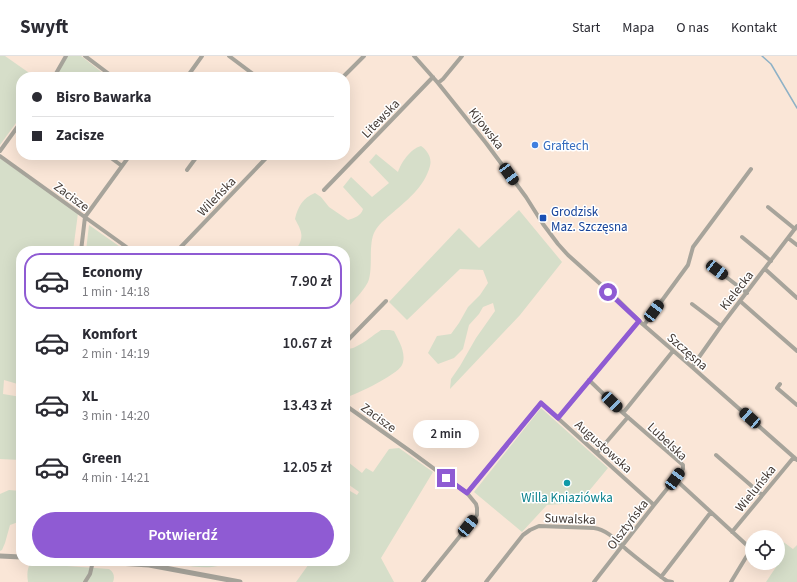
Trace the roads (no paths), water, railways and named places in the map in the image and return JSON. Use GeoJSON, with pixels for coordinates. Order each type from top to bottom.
{"type":"FeatureCollection","features":[{"type":"Feature","properties":{"kind":"street"},"geometry":{"type":"LineString","coordinates":[[57,72],[66,56]]}},
{"type":"Feature","properties":{"kind":"street"},"geometry":{"type":"LineString","coordinates":[[85,56],[106,72]]}},
{"type":"Feature","properties":{"kind":"street"},"geometry":{"type":"LineString","coordinates":[[191,72],[202,56]]}},
{"type":"Feature","properties":{"kind":"street"},"geometry":{"type":"LineString","coordinates":[[229,56],[250,72]]}},
{"type":"Feature","properties":{"kind":"street"},"geometry":{"type":"LineString","coordinates":[[348,72],[364,56]]}},
{"type":"Feature","properties":{"kind":"street","name":"Kijowska"},"geometry":{"type":"LineString","coordinates":[[414,56],[438,83],[486,143],[526,196],[543,224],[568,255]]}},
{"type":"Feature","properties":{"kind":"street"},"geometry":{"type":"LineString","coordinates":[[438,83],[462,56]]}},
{"type":"Feature","properties":{"kind":"street","name":"Litewska"},"geometry":{"type":"LineString","coordinates":[[324,190],[433,77]]}},
{"type":"Feature","properties":{"kind":"street"},"geometry":{"type":"LineString","coordinates":[[0,151],[16,129]]}},
{"type":"Feature","properties":{"kind":"street","name":"Zacisze"},"geometry":{"type":"LineString","coordinates":[[0,156],[125,246]]}},
{"type":"Feature","properties":{"kind":"street"},"geometry":{"type":"LineString","coordinates":[[114,160],[122,166]]}},
{"type":"Feature","properties":{"kind":"street"},"geometry":{"type":"LineString","coordinates":[[82,246],[85,217],[126,160]]}},
{"type":"Feature","properties":{"kind":"street"},"geometry":{"type":"LineString","coordinates":[[187,170],[194,160]]}},
{"type":"Feature","properties":{"kind":"street","name":"Wileńska"},"geometry":{"type":"LineString","coordinates":[[182,246],[264,160]]}},
{"type":"Feature","properties":{"kind":"street"},"geometry":{"type":"LineString","coordinates":[[644,325],[688,265],[693,247],[751,169]]}},
{"type":"Feature","properties":{"kind":"street"},"geometry":{"type":"LineString","coordinates":[[768,207],[796,228]]}},
{"type":"Feature","properties":{"kind":"street","name":"Kielecka"},"geometry":{"type":"LineString","coordinates":[[692,367],[721,326],[796,228]]}},
{"type":"Feature","properties":{"kind":"street"},"geometry":{"type":"LineString","coordinates":[[742,237],[771,260]]}},
{"type":"Feature","properties":{"kind":"street"},"geometry":{"type":"LineString","coordinates":[[788,238],[797,245]]}},
{"type":"Feature","properties":{"kind":"street","name":"Szczęsna"},"geometry":{"type":"LineString","coordinates":[[568,255],[639,321],[795,458]]}},
{"type":"Feature","properties":{"kind":"street"},"geometry":{"type":"LineString","coordinates":[[765,269],[797,298]]}},
{"type":"Feature","properties":{"kind":"street"},"geometry":{"type":"LineString","coordinates":[[717,270],[747,293]]}},
{"type":"Feature","properties":{"kind":"street"},"geometry":{"type":"LineString","coordinates":[[350,338],[386,301]]}},
{"type":"Feature","properties":{"kind":"street"},"geometry":{"type":"LineString","coordinates":[[740,301],[797,351]]}},
{"type":"Feature","properties":{"kind":"street"},"geometry":{"type":"LineString","coordinates":[[692,304],[721,326]]}},
{"type":"Feature","properties":{"kind":"street"},"geometry":{"type":"LineString","coordinates":[[558,418],[639,321]]}},
{"type":"Feature","properties":{"kind":"street"},"geometry":{"type":"LineString","coordinates":[[623,413],[673,351]]}},
{"type":"Feature","properties":{"kind":"street","name":"Lubelska"},"geometry":{"type":"LineString","coordinates":[[590,380],[623,413],[683,465],[683,468],[675,479],[745,544]]}},
{"type":"Feature","properties":{"kind":"street"},"geometry":{"type":"LineString","coordinates":[[780,384],[777,388],[797,405]]}},
{"type":"Feature","properties":{"kind":"street","name":"Augustowska"},"geometry":{"type":"LineString","coordinates":[[467,493],[541,403],[654,505]]}},
{"type":"Feature","properties":{"kind":"street","name":"Zacisze"},"geometry":{"type":"LineString","coordinates":[[350,409],[467,493],[476,504],[477,515],[423,582]]}},
{"type":"Feature","properties":{"kind":"street"},"geometry":{"type":"LineString","coordinates":[[597,453],[628,417]]}},
{"type":"Feature","properties":{"kind":"street"},"geometry":{"type":"LineString","coordinates":[[716,455],[762,495]]}},
{"type":"Feature","properties":{"kind":"street","name":"Wieluńska"},"geometry":{"type":"LineString","coordinates":[[732,532],[795,458]]}},
{"type":"Feature","properties":{"kind":"street","name":"Olsztyńska"},"geometry":{"type":"LineString","coordinates":[[594,582],[675,479]]}},
{"type":"Feature","properties":{"kind":"street"},"geometry":{"type":"LineString","coordinates":[[661,577],[711,512]]}},
{"type":"Feature","properties":{"kind":"street","name":"Suwalska"},"geometry":{"type":"LineString","coordinates":[[486,582],[526,532],[534,528],[544,526],[598,529],[606,532],[626,550],[661,577],[672,582]]}},
{"type":"Feature","properties":{"kind":"street"},"geometry":{"type":"LineString","coordinates":[[0,556],[16,558]]}},
{"type":"Feature","properties":{"kind":"street"},"geometry":{"type":"LineString","coordinates":[[731,582],[745,559]]}},
{"type":"Feature","properties":{"kind":"street"},"geometry":{"type":"LineString","coordinates":[[84,582],[90,574],[92,566]]}},
{"type":"Feature","properties":{"kind":"street"},"geometry":{"type":"LineString","coordinates":[[155,566],[240,582]]}},
{"type":"Feature","properties":{"kind":"waterway"},"geometry":{"type":"LineString","coordinates":[[762,56],[771,64],[797,108]]}},
{"type":"Feature","properties":{"kind":"place","name":"Graftech"},"geometry":{"type":"Point","coordinates":[535,145]}},
{"type":"Feature","properties":{"kind":"place","name":"Grodzisk Maz. Szczęsna"},"geometry":{"type":"Point","coordinates":[543,218]}},
{"type":"Feature","properties":{"kind":"place","name":"Willa Kniaziówka"},"geometry":{"type":"Point","coordinates":[567,483]}}]}
